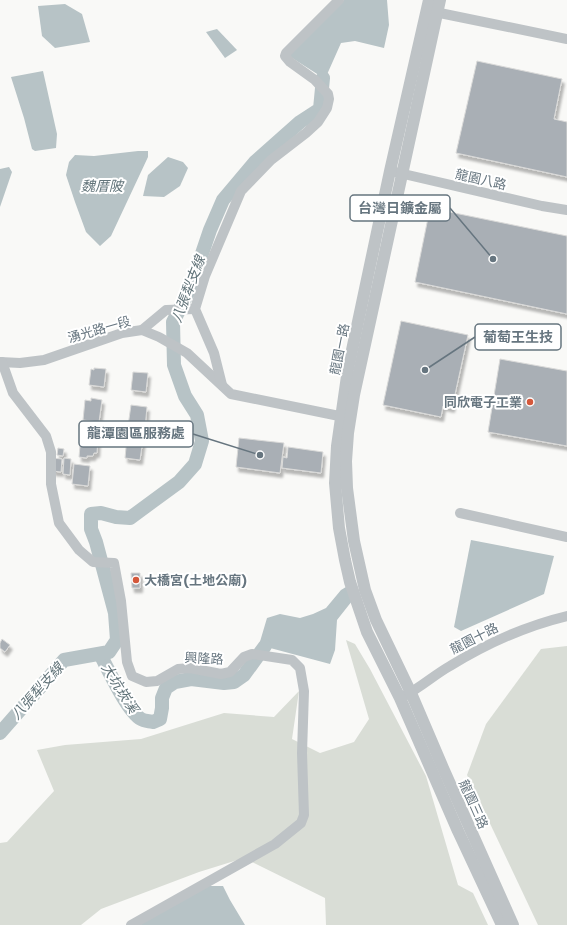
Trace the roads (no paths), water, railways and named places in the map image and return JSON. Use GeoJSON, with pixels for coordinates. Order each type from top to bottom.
{"type":"FeatureCollection","features":[{"type":"Feature","properties":{"kind":"street"},"geometry":{"type":"LineString","coordinates":[[222,386],[214,354],[195,308],[205,276],[241,191],[270,160],[318,122],[327,108],[329,99],[328,94],[315,80],[290,62],[285,56],[286,53],[339,0]]}},
{"type":"Feature","properties":{"kind":"street","name":"龍園一路"},"geometry":{"type":"LineString","coordinates":[[346,417],[348,369],[390,171],[431,8],[440,0]]}},
{"type":"Feature","properties":{"kind":"street"},"geometry":{"type":"LineString","coordinates":[[431,8],[567,39]]}},
{"type":"Feature","properties":{"kind":"street","name":"龍園一路"},"geometry":{"type":"LineString","coordinates":[[406,695],[367,632],[352,588],[339,528],[335,483],[337,446],[356,387],[403,174],[431,8]]}},
{"type":"Feature","properties":{"kind":"street","name":"龍園八路"},"geometry":{"type":"LineString","coordinates":[[390,171],[542,206],[567,210]]}},
{"type":"Feature","properties":{"kind":"street"},"geometry":{"type":"LineString","coordinates":[[142,330],[166,310],[195,308]]}},
{"type":"Feature","properties":{"kind":"street","name":"湧光路一段"},"geometry":{"type":"LineString","coordinates":[[1,362],[20,363],[44,360],[122,333],[142,330],[159,337],[187,353],[231,394],[346,417]]}},
{"type":"Feature","properties":{"kind":"street","name":"興隆路"},"geometry":{"type":"LineString","coordinates":[[1,362],[13,392],[46,436],[51,452],[51,484],[60,523],[79,550],[93,562],[114,563],[122,608],[127,662],[132,676],[146,682],[157,681],[178,669],[190,668],[221,674],[230,672],[244,657],[252,654],[292,660],[300,668],[304,691],[302,753],[304,815],[301,823],[275,844],[131,925]]}},
{"type":"Feature","properties":{"kind":"street"},"geometry":{"type":"LineString","coordinates":[[460,513],[567,537]]}},
{"type":"Feature","properties":{"kind":"street","name":"龍園十路"},"geometry":{"type":"LineString","coordinates":[[406,695],[448,667],[499,639],[529,627],[567,615]]}},
{"type":"Feature","properties":{"kind":"street","name":"龍園三路"},"geometry":{"type":"LineString","coordinates":[[406,695],[455,824],[502,925]]}},
{"type":"Feature","properties":{"kind":"street","name":"龍園三路"},"geometry":{"type":"LineString","coordinates":[[406,695],[443,768],[513,925]]}},
{"type":"Feature","properties":{"kind":"water"},"geometry":{"type":"Polygon","coordinates":[[[344,0],[387,0],[389,25],[384,48],[355,41],[341,43],[325,79],[289,56],[344,0]]]}},
{"type":"Feature","properties":{"kind":"water"},"geometry":{"type":"Polygon","coordinates":[[[65,4],[82,14],[90,42],[55,48],[42,36],[38,6],[65,4]]]}},
{"type":"Feature","properties":{"kind":"water"},"geometry":{"type":"Polygon","coordinates":[[[217,29],[237,50],[225,58],[206,32],[217,29]]]}},
{"type":"Feature","properties":{"kind":"water"},"geometry":{"type":"Polygon","coordinates":[[[43,71],[57,134],[56,148],[35,151],[32,149],[11,77],[43,71]]]}},
{"type":"Feature","properties":{"kind":"water","name":"魏厝陂"},"geometry":{"type":"Polygon","coordinates":[[[148,151],[148,157],[111,236],[100,246],[86,232],[66,175],[69,162],[75,155],[94,156],[148,151]]]}},
{"type":"Feature","properties":{"kind":"water"},"geometry":{"type":"Polygon","coordinates":[[[168,157],[183,162],[188,168],[180,186],[164,197],[143,196],[148,175],[168,157]]]}},
{"type":"Feature","properties":{"kind":"water"},"geometry":{"type":"Polygon","coordinates":[[[9,167],[12,172],[0,207],[0,169],[9,167]]]}},
{"type":"Feature","properties":{"kind":"water"},"geometry":{"type":"Polygon","coordinates":[[[471,540],[554,556],[544,594],[461,631],[454,627],[471,540]]]}},
{"type":"Feature","properties":{"kind":"water"},"geometry":{"type":"Polygon","coordinates":[[[346,587],[352,601],[337,620],[335,650],[330,664],[259,645],[267,618],[280,614],[300,618],[313,614],[326,608],[341,590],[346,587]]]}},
{"type":"Feature","properties":{"kind":"water"},"geometry":{"type":"Polygon","coordinates":[[[199,886],[223,886],[245,925],[140,925],[199,886]]]}},
{"type":"Feature","properties":{"kind":"waterway","name":"八張犁支線"},"geometry":{"type":"LineString","coordinates":[[0,733],[64,660],[109,652],[117,640],[115,613],[96,542],[91,529],[91,514],[101,513],[116,517],[130,518],[179,482],[195,464],[202,441],[197,415],[185,396],[174,365],[173,322],[190,289],[210,230],[223,200],[255,162],[300,122],[320,109],[323,78]]}},
{"type":"Feature","properties":{"kind":"waterway","name":"大坑崁溪"},"geometry":{"type":"LineString","coordinates":[[100,654],[118,689],[130,708],[141,719],[153,722],[160,719],[162,698],[166,688],[175,682],[191,679],[224,683],[234,682],[244,675],[265,646]]}},
{"type":"Feature","properties":{"kind":"place","name":"台灣日鑛金屬"},"geometry":{"type":"Point","coordinates":[493,259]}},
{"type":"Feature","properties":{"kind":"place","name":"葡萄王生技"},"geometry":{"type":"Point","coordinates":[425,370]}},
{"type":"Feature","properties":{"kind":"place","name":"同欣電子工業"},"geometry":{"type":"Point","coordinates":[530,402]}},
{"type":"Feature","properties":{"kind":"place","name":"龍潭園區服務處"},"geometry":{"type":"Point","coordinates":[260,455]}},
{"type":"Feature","properties":{"kind":"place","name":"大橋宮(土地公廟)"},"geometry":{"type":"Point","coordinates":[136,580]}}]}
